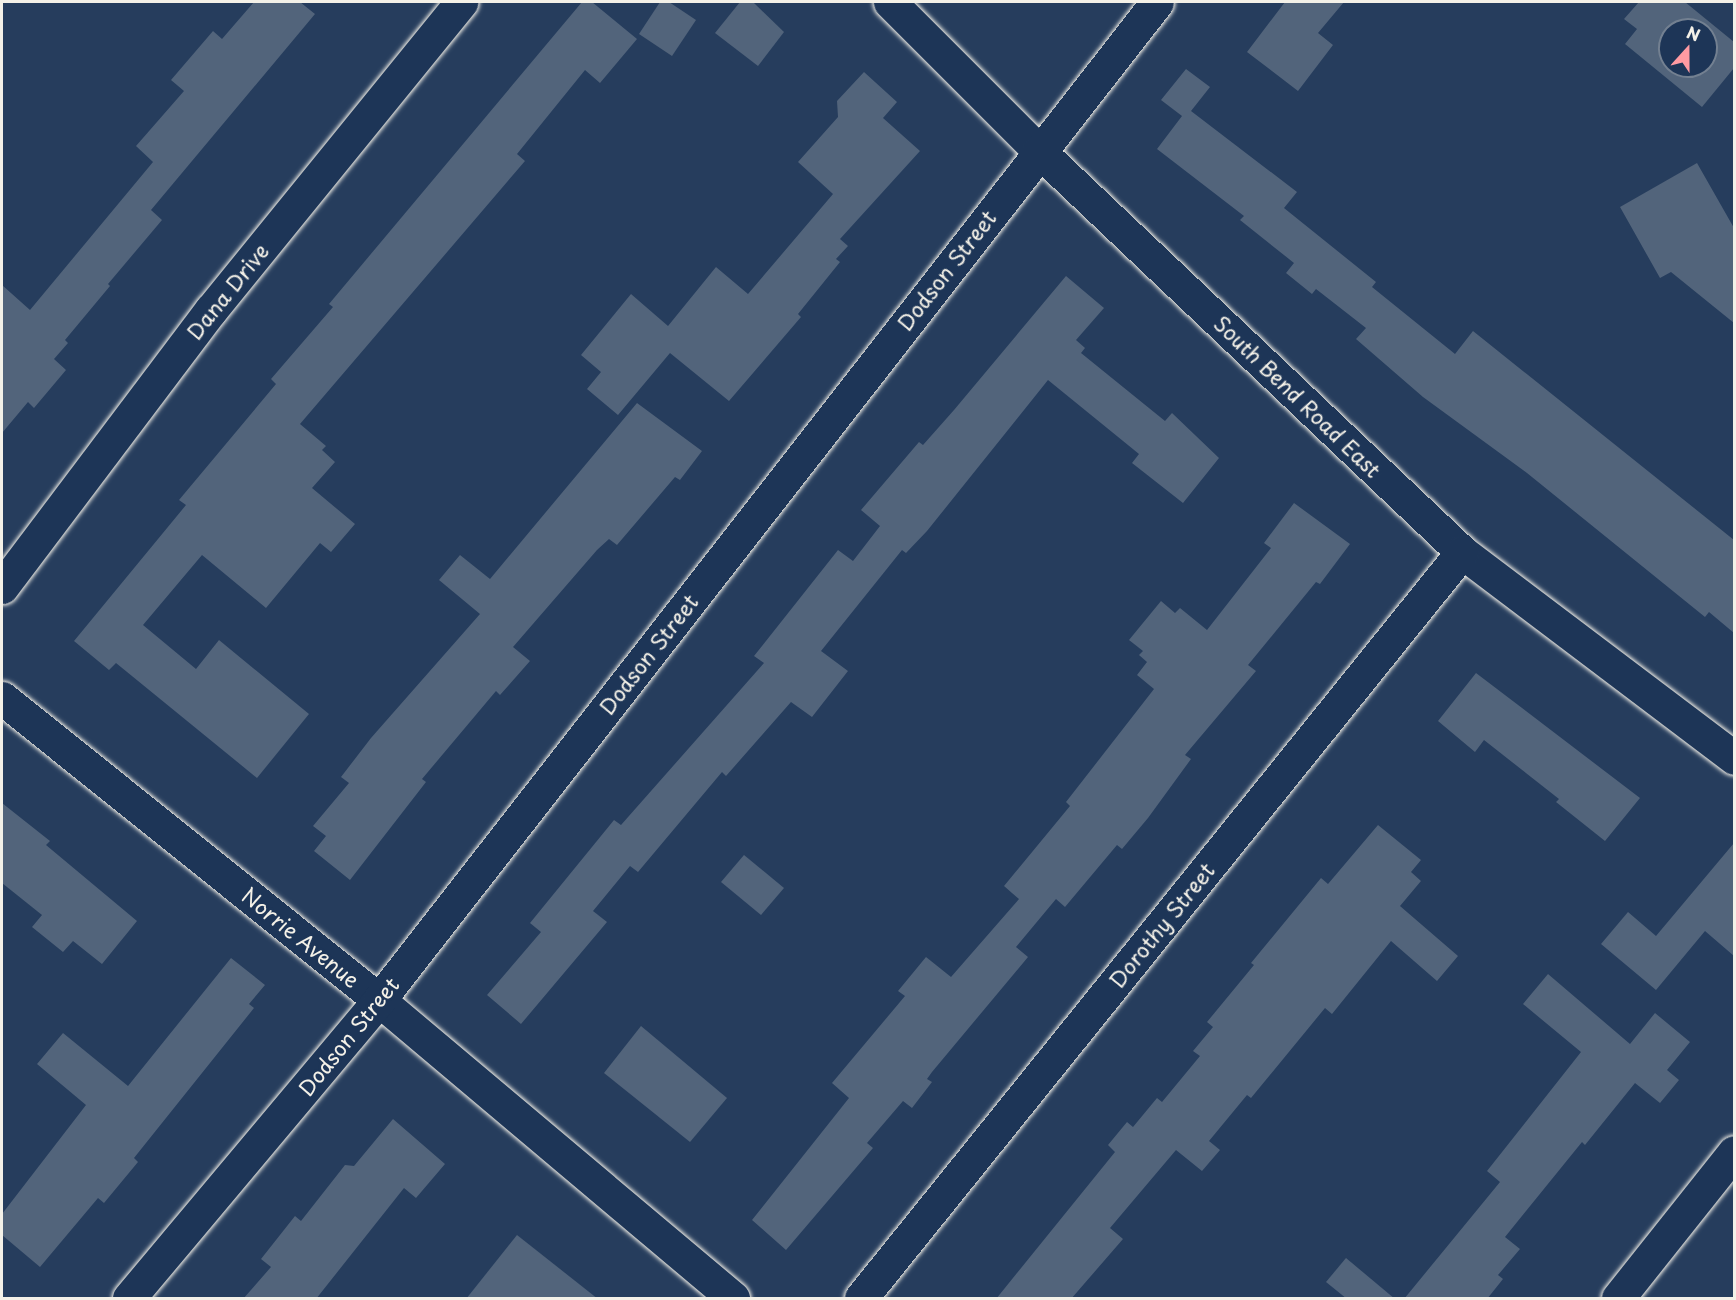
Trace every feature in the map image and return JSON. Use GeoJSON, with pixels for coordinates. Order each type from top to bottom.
{"type":"FeatureCollection","features":[{"type":"Feature","properties":{"kind":"street","name":"Dana Drive"},"geometry":{"type":"LineString","coordinates":[[2,587],[211,310],[461,2]]}},
{"type":"Feature","properties":{"kind":"street","name":"South Bend Road East"},"geometry":{"type":"LineString","coordinates":[[890,2],[1039,151],[1462,552],[1734,758]]}},
{"type":"Feature","properties":{"kind":"street","name":"Dodson Street"},"geometry":{"type":"LineString","coordinates":[[129,1299],[379,1000],[1157,2]]}},
{"type":"Feature","properties":{"kind":"street","name":"Dorothy Street"},"geometry":{"type":"LineString","coordinates":[[861,1299],[1462,552]]}},
{"type":"Feature","properties":{"kind":"street","name":"Norrie Avenue"},"geometry":{"type":"LineString","coordinates":[[2,698],[379,1000],[733,1299]]}},
{"type":"Feature","properties":{"kind":"street"},"geometry":{"type":"LineString","coordinates":[[1618,1299],[1734,1152]]}},
{"type":"Feature","properties":{"kind":"building"},"geometry":{"type":"Polygon","coordinates":[[[254,2],[300,2],[315,14],[151,210],[162,220],[108,284],[110,286],[65,340],[68,343],[54,359],[66,370],[34,408],[28,402],[2,433],[2,285],[30,310],[153,162],[136,146],[184,91],[171,80],[213,31],[222,39],[254,2]]]}},
{"type":"Feature","properties":{"kind":"building"},"geometry":{"type":"Polygon","coordinates":[[[582,2],[592,2],[637,39],[600,83],[585,70],[517,154],[525,161],[300,424],[326,446],[322,450],[335,462],[312,488],[355,524],[331,552],[320,543],[266,608],[202,555],[143,625],[196,669],[219,640],[309,714],[257,778],[116,663],[109,670],[74,641],[186,505],[179,500],[276,384],[271,379],[333,307],[329,304],[582,2]]]}},
{"type":"Feature","properties":{"kind":"building"},"geometry":{"type":"Polygon","coordinates":[[[660,2],[669,2],[696,20],[672,56],[639,34],[660,2]]]}},
{"type":"Feature","properties":{"kind":"building"},"geometry":{"type":"Polygon","coordinates":[[[740,2],[753,2],[784,32],[758,66],[715,33],[740,2]]]}},
{"type":"Feature","properties":{"kind":"building"},"geometry":{"type":"Polygon","coordinates":[[[1285,2],[1344,2],[1318,33],[1333,45],[1298,91],[1247,52],[1285,2]]]}},
{"type":"Feature","properties":{"kind":"building"},"geometry":{"type":"Polygon","coordinates":[[[1639,2],[1685,2],[1705,18],[1658,18],[1658,71],[1625,44],[1637,29],[1624,19],[1639,2]]]}},
{"type":"Feature","properties":{"kind":"building"},"geometry":{"type":"Polygon","coordinates":[[[1718,29],[1734,42],[1734,68],[1702,107],[1667,78],[1718,78],[1718,29]]]}},
{"type":"Feature","properties":{"kind":"building"},"geometry":{"type":"Polygon","coordinates":[[[1186,69],[1210,87],[1191,111],[1297,192],[1284,208],[1376,282],[1372,287],[1455,354],[1473,331],[1734,540],[1734,633],[1709,612],[1705,617],[1527,473],[1423,397],[1356,339],[1366,328],[1316,289],[1312,294],[1286,273],[1294,263],[1240,220],[1244,216],[1157,149],[1182,116],[1161,100],[1186,69]]]}},
{"type":"Feature","properties":{"kind":"building"},"geometry":{"type":"Polygon","coordinates":[[[864,72],[897,102],[883,118],[920,151],[840,239],[848,246],[836,259],[840,262],[798,314],[801,317],[729,401],[670,353],[618,415],[587,389],[601,372],[581,355],[631,294],[668,326],[716,267],[748,294],[833,194],[798,162],[838,117],[837,101],[864,72]]]}},
{"type":"Feature","properties":{"kind":"building"},"geometry":{"type":"Polygon","coordinates":[[[1697,163],[1734,228],[1734,323],[1671,272],[1660,278],[1620,207],[1697,163]]]}},
{"type":"Feature","properties":{"kind":"building"},"geometry":{"type":"Polygon","coordinates":[[[1066,276],[1104,308],[1076,340],[1085,348],[1081,353],[1165,421],[1172,413],[1219,458],[1183,503],[1132,463],[1139,454],[1048,380],[927,531],[906,553],[902,550],[821,651],[848,671],[812,717],[791,702],[726,776],[722,772],[638,872],[630,866],[593,911],[607,922],[521,1024],[487,995],[541,932],[530,923],[614,820],[621,825],[764,663],[754,656],[838,550],[853,561],[880,526],[861,510],[919,442],[923,445],[954,410],[1066,276]]]}},
{"type":"Feature","properties":{"kind":"building"},"geometry":{"type":"Polygon","coordinates":[[[637,403],[702,451],[680,480],[675,477],[617,545],[609,539],[597,550],[513,647],[530,661],[500,695],[496,691],[422,779],[426,782],[350,880],[314,851],[326,836],[313,826],[349,783],[341,777],[371,738],[480,614],[439,580],[460,555],[490,579],[637,403]]]}},
{"type":"Feature","properties":{"kind":"building"},"geometry":{"type":"Polygon","coordinates":[[[1294,503],[1350,544],[1320,584],[1316,582],[1248,665],[1256,671],[1185,755],[1191,759],[1148,818],[1122,849],[1117,845],[1065,907],[1056,899],[1016,947],[1028,957],[932,1072],[927,1079],[932,1082],[912,1108],[903,1101],[867,1143],[873,1148],[786,1250],[752,1220],[849,1098],[832,1083],[905,996],[898,991],[926,957],[951,977],[1019,899],[1004,886],[1070,806],[1066,802],[1154,689],[1137,675],[1147,662],[1139,655],[1143,651],[1129,640],[1161,601],[1175,613],[1180,608],[1207,630],[1271,548],[1264,543],[1294,503]]]}},
{"type":"Feature","properties":{"kind":"building"},"geometry":{"type":"Polygon","coordinates":[[[1476,673],[1640,798],[1605,841],[1556,802],[1559,799],[1484,740],[1475,752],[1438,721],[1476,673]]]}},
{"type":"Feature","properties":{"kind":"building"},"geometry":{"type":"Polygon","coordinates":[[[2,803],[50,841],[46,845],[137,921],[102,964],[73,941],[63,952],[32,927],[42,915],[2,883],[2,803]]]}},
{"type":"Feature","properties":{"kind":"building"},"geometry":{"type":"Polygon","coordinates":[[[1378,825],[1421,860],[1411,872],[1421,881],[1400,906],[1458,956],[1437,981],[1391,941],[1332,1014],[1325,1008],[1251,1098],[1247,1095],[1209,1141],[1220,1150],[1202,1171],[1176,1150],[1110,1228],[1123,1239],[1071,1299],[996,1299],[1115,1152],[1108,1145],[1127,1122],[1133,1127],[1157,1098],[1162,1102],[1200,1056],[1193,1051],[1213,1027],[1207,1022],[1254,965],[1251,963],[1321,878],[1328,884],[1378,825]]]}},
{"type":"Feature","properties":{"kind":"building"},"geometry":{"type":"Polygon","coordinates":[[[1734,843],[1734,956],[1705,931],[1656,990],[1601,944],[1628,912],[1656,936],[1734,843]]]}},
{"type":"Feature","properties":{"kind":"building"},"geometry":{"type":"Polygon","coordinates":[[[744,855],[784,888],[761,915],[721,882],[744,855]]]}},
{"type":"Feature","properties":{"kind":"building"},"geometry":{"type":"Polygon","coordinates":[[[231,958],[265,985],[249,1004],[254,1008],[134,1158],[138,1162],[104,1203],[98,1198],[40,1267],[2,1235],[2,1214],[86,1105],[37,1064],[63,1033],[128,1086],[231,958]]]}},
{"type":"Feature","properties":{"kind":"building"},"geometry":{"type":"Polygon","coordinates":[[[1548,974],[1630,1044],[1655,1013],[1690,1042],[1667,1070],[1679,1080],[1660,1103],[1635,1083],[1585,1145],[1582,1142],[1505,1237],[1520,1249],[1498,1275],[1503,1279],[1487,1299],[1404,1299],[1500,1182],[1487,1171],[1581,1052],[1523,1004],[1548,974]]]}},
{"type":"Feature","properties":{"kind":"building"},"geometry":{"type":"Polygon","coordinates":[[[641,1026],[727,1098],[690,1142],[604,1073],[641,1026]]]}},
{"type":"Feature","properties":{"kind":"building"},"geometry":{"type":"Polygon","coordinates":[[[393,1119],[445,1164],[416,1198],[404,1188],[316,1299],[243,1299],[271,1267],[261,1259],[295,1216],[301,1221],[345,1165],[354,1166],[393,1119]]]}},
{"type":"Feature","properties":{"kind":"building"},"geometry":{"type":"Polygon","coordinates":[[[517,1235],[598,1299],[466,1299],[517,1235]]]}},
{"type":"Feature","properties":{"kind":"building"},"geometry":{"type":"Polygon","coordinates":[[[1346,1258],[1395,1299],[1347,1299],[1326,1282],[1346,1258]]]}}]}
